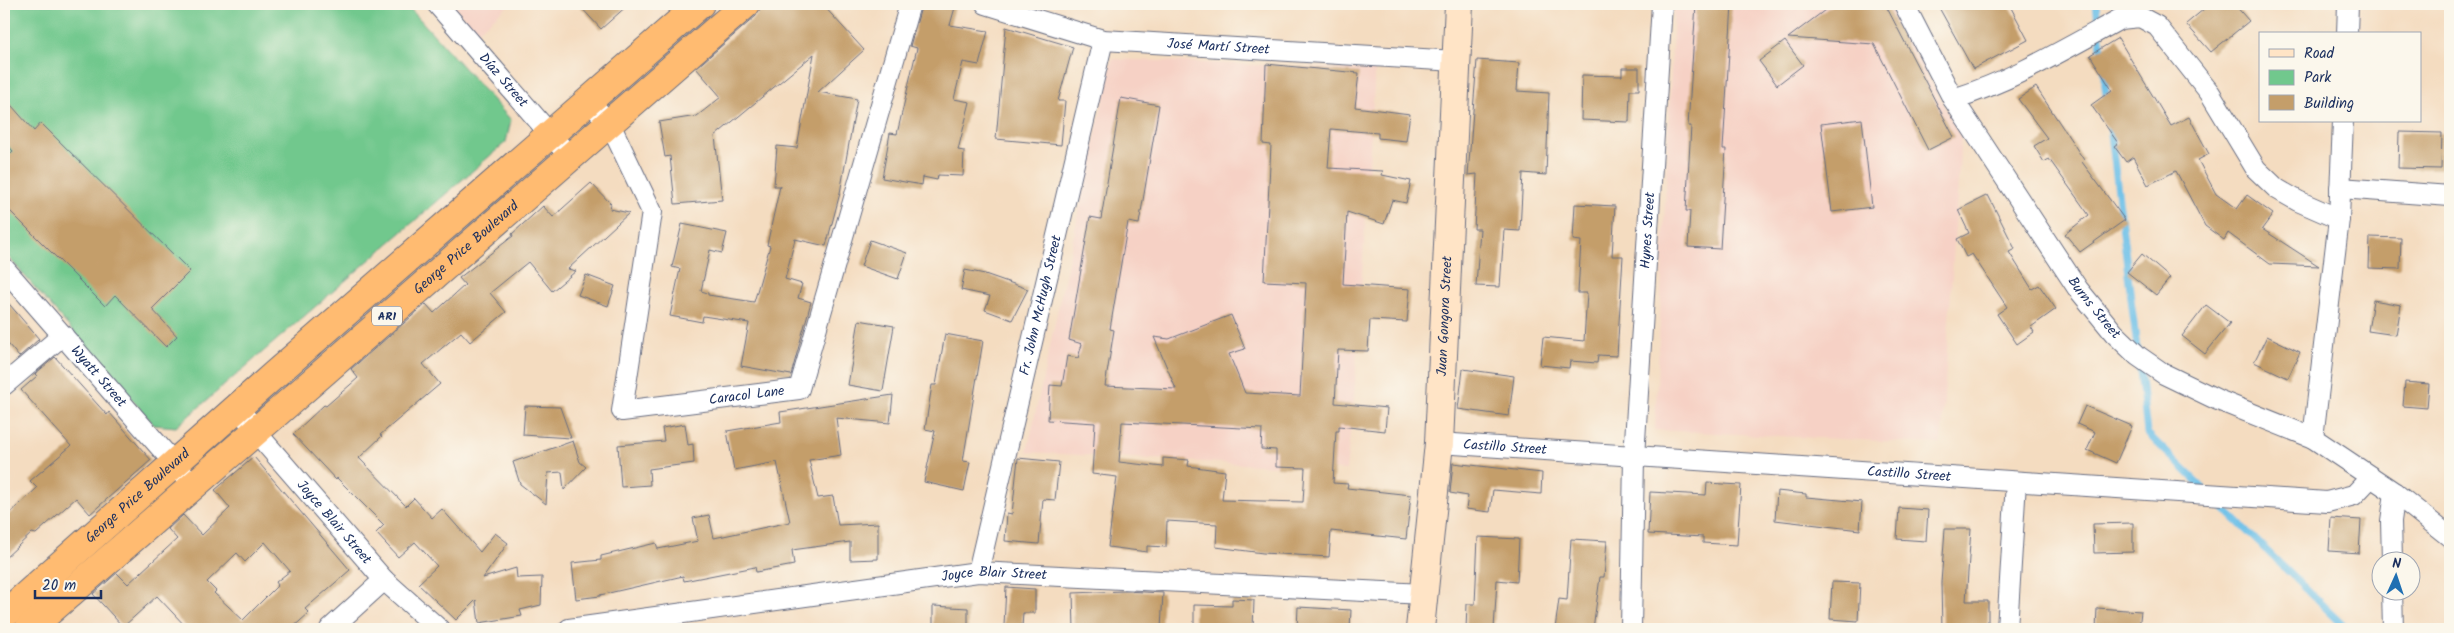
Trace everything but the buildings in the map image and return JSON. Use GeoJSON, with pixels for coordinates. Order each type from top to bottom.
{"type":"FeatureCollection","features":[{"type":"Feature","properties":{"kind":"highway","name":"George Price Boulevard"},"geometry":{"type":"LineString","coordinates":[[4,615],[174,462],[700,4]]}},
{"type":"Feature","properties":{"kind":"highway","name":"George Price Boulevard"},"geometry":{"type":"LineString","coordinates":[[29,629],[255,430],[746,4]]}},
{"type":"Feature","properties":{"kind":"street","name":"Díaz Street"},"geometry":{"type":"LineString","coordinates":[[437,4],[570,157]]}},
{"type":"Feature","properties":{"kind":"street","name":"Caracol Lane"},"geometry":{"type":"LineString","coordinates":[[589,102],[609,122],[652,212],[622,411],[799,389],[910,4]]}},
{"type":"Feature","properties":{"kind":"street","name":"José Martí Street"},"geometry":{"type":"LineString","coordinates":[[986,4],[1104,40],[1456,61]]}},
{"type":"Feature","properties":{"kind":"street","name":"Juan Gongora Street"},"geometry":{"type":"LineString","coordinates":[[1420,629],[1439,443],[1459,4]]}},
{"type":"Feature","properties":{"kind":"street","name":"Hynes Street"},"geometry":{"type":"LineString","coordinates":[[1631,629],[1634,457],[1662,4]]}},
{"type":"Feature","properties":{"kind":"street","name":"Burns Street"},"geometry":{"type":"LineString","coordinates":[[1904,4],[1953,99],[2078,289],[2114,333],[2138,356],[2164,374],[2218,400],[2313,438],[2395,493],[2450,537]]}},
{"type":"Feature","properties":{"kind":"street"},"geometry":{"type":"LineString","coordinates":[[2347,32],[2348,4]]}},
{"type":"Feature","properties":{"kind":"street"},"geometry":{"type":"LineString","coordinates":[[1953,99],[1988,88],[2013,77],[2120,19],[2140,17],[2157,26],[2210,93],[2256,170],[2284,193],[2339,219]]}},
{"type":"Feature","properties":{"kind":"street","name":"Fr. John McHugh Street"},"geometry":{"type":"LineString","coordinates":[[978,572],[1104,40]]}},
{"type":"Feature","properties":{"kind":"street"},"geometry":{"type":"LineString","coordinates":[[2313,438],[2339,219],[2343,122]]}},
{"type":"Feature","properties":{"kind":"street"},"geometry":{"type":"LineString","coordinates":[[2340,188],[2450,196]]}},
{"type":"Feature","properties":{"kind":"street","name":"Wyatt Street"},"geometry":{"type":"LineString","coordinates":[[4,268],[193,485]]}},
{"type":"Feature","properties":{"kind":"street"},"geometry":{"type":"LineString","coordinates":[[4,385],[63,335]]}},
{"type":"Feature","properties":{"kind":"street","name":"Joyce Blair Street"},"geometry":{"type":"LineString","coordinates":[[238,406],[255,430],[384,580],[439,629]]}},
{"type":"Feature","properties":{"kind":"street","name":"Castillo Street"},"geometry":{"type":"LineString","coordinates":[[1439,443],[2327,502],[2354,495],[2371,477]]}},
{"type":"Feature","properties":{"kind":"street"},"geometry":{"type":"LineString","coordinates":[[2007,629],[2016,482]]}},
{"type":"Feature","properties":{"kind":"street"},"geometry":{"type":"LineString","coordinates":[[2392,550],[2391,521],[2395,493]]}},
{"type":"Feature","properties":{"kind":"street","name":"Joyce Blair Street"},"geometry":{"type":"LineString","coordinates":[[568,629],[978,572],[1424,594]]}},
{"type":"Feature","properties":{"kind":"street"},"geometry":{"type":"LineString","coordinates":[[330,629],[384,580]]}},
{"type":"Feature","properties":{"kind":"street"},"geometry":{"type":"LineString","coordinates":[[2392,600],[2393,629]]}},
{"type":"Feature","properties":{"kind":"shaded area"},"geometry":{"type":"Polygon","coordinates":[[[452,4],[510,4],[477,32],[452,4]]]}},
{"type":"Feature","properties":{"kind":"shaded area"},"geometry":{"type":"Polygon","coordinates":[[[1674,4],[1888,4],[1961,137],[1941,444],[1655,430],[1674,4]]]}},
{"type":"Feature","properties":{"kind":"shaded area"},"geometry":{"type":"Polygon","coordinates":[[[1112,59],[1375,70],[1354,398],[1346,470],[1027,452],[1112,59]]]}},
{"type":"Feature","properties":{"kind":"green space"},"geometry":{"type":"Polygon","coordinates":[[[4,4],[406,4],[511,120],[506,142],[176,427],[154,425],[4,252],[4,4]]]}},
{"type":"Feature","properties":{"kind":"waterway"},"geometry":{"type":"LineString","coordinates":[[2096,4],[2102,56]]}},
{"type":"Feature","properties":{"kind":"waterway"},"geometry":{"type":"LineString","coordinates":[[2103,69],[2107,103]]}},
{"type":"Feature","properties":{"kind":"waterway"},"geometry":{"type":"LineString","coordinates":[[2110,126],[2137,348]]}},
{"type":"Feature","properties":{"kind":"waterway"},"geometry":{"type":"LineString","coordinates":[[2139,362],[2147,433],[2204,489]]}},
{"type":"Feature","properties":{"kind":"waterway"},"geometry":{"type":"LineString","coordinates":[[2215,500],[2347,629]]}}]}
